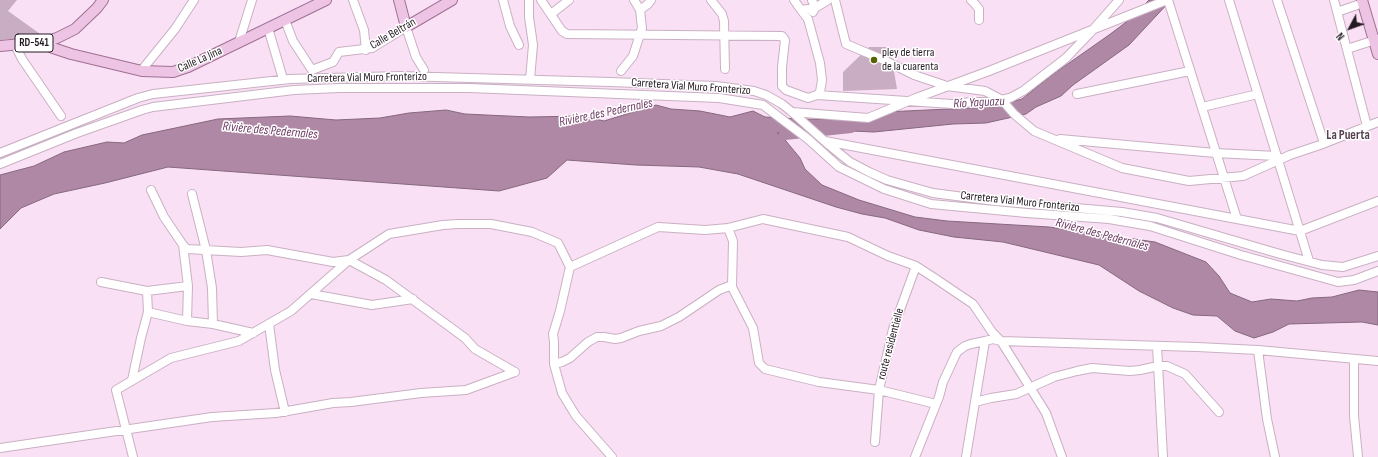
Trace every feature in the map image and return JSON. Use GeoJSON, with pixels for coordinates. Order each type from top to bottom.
{"type":"FeatureCollection","features":[{"type":"Feature","properties":{"kind":"main road","name":"Calle La Jina"},"geometry":{"type":"LineString","coordinates":[[43,42],[71,54],[141,71],[173,72],[240,42],[326,0]]}},
{"type":"Feature","properties":{"kind":"main road"},"geometry":{"type":"LineString","coordinates":[[399,0],[406,27]]}},
{"type":"Feature","properties":{"kind":"main road","name":"Calle Beltrán"},"geometry":{"type":"LineString","coordinates":[[406,27],[452,0]]}},
{"type":"Feature","properties":{"kind":"main road","name":"RD-541"},"geometry":{"type":"LineString","coordinates":[[0,46],[43,42],[66,34],[82,22],[101,1]]}},
{"type":"Feature","properties":{"kind":"main road"},"geometry":{"type":"LineString","coordinates":[[1362,2],[1378,54]]}},
{"type":"Feature","properties":{"kind":"street"},"geometry":{"type":"LineString","coordinates":[[141,71],[174,29],[194,0]]}},
{"type":"Feature","properties":{"kind":"street"},"geometry":{"type":"LineString","coordinates":[[240,42],[253,0]]}},
{"type":"Feature","properties":{"kind":"street"},"geometry":{"type":"LineString","coordinates":[[353,0],[364,30],[366,50]]}},
{"type":"Feature","properties":{"kind":"street"},"geometry":{"type":"LineString","coordinates":[[503,0],[510,26],[519,45]]}},
{"type":"Feature","properties":{"kind":"street"},"geometry":{"type":"LineString","coordinates":[[529,0],[529,17],[533,45],[530,79]]}},
{"type":"Feature","properties":{"kind":"street"},"geometry":{"type":"LineString","coordinates":[[541,0],[562,31],[567,34],[782,36],[785,40],[782,67],[782,86],[786,90],[808,98],[817,95],[952,104],[1002,100],[1010,98],[1023,91],[1066,58],[1118,0]]}},
{"type":"Feature","properties":{"kind":"street"},"geometry":{"type":"LineString","coordinates":[[551,14],[569,0]]}},
{"type":"Feature","properties":{"kind":"street"},"geometry":{"type":"LineString","coordinates":[[621,71],[633,56],[642,24],[640,10],[634,0]]}},
{"type":"Feature","properties":{"kind":"street"},"geometry":{"type":"LineString","coordinates":[[640,10],[652,0]]}},
{"type":"Feature","properties":{"kind":"street"},"geometry":{"type":"LineString","coordinates":[[711,0],[722,14],[724,21],[725,69]]}},
{"type":"Feature","properties":{"kind":"street"},"geometry":{"type":"LineString","coordinates":[[794,0],[808,19],[820,63],[822,80],[820,92],[817,95]]}},
{"type":"Feature","properties":{"kind":"street"},"geometry":{"type":"LineString","coordinates":[[801,10],[813,4],[828,0]]}},
{"type":"Feature","properties":{"kind":"street"},"geometry":{"type":"LineString","coordinates":[[835,0],[846,44],[884,60],[914,75],[947,86],[985,91],[1002,100],[1014,114],[1034,130],[1122,168],[1189,181],[1243,176],[1277,158],[1324,143],[1378,122]]}},
{"type":"Feature","properties":{"kind":"street"},"geometry":{"type":"LineString","coordinates":[[970,0],[979,9],[979,20]]}},
{"type":"Feature","properties":{"kind":"street"},"geometry":{"type":"LineString","coordinates":[[792,112],[868,118],[1168,0],[1237,219]]}},
{"type":"Feature","properties":{"kind":"street"},"geometry":{"type":"LineString","coordinates":[[1229,0],[1309,261]]}},
{"type":"Feature","properties":{"kind":"street"},"geometry":{"type":"LineString","coordinates":[[1277,0],[1324,143]]}},
{"type":"Feature","properties":{"kind":"street"},"geometry":{"type":"LineString","coordinates":[[1334,0],[1367,126]]}},
{"type":"Feature","properties":{"kind":"street"},"geometry":{"type":"LineString","coordinates":[[1337,12],[1362,2]]}},
{"type":"Feature","properties":{"kind":"street"},"geometry":{"type":"LineString","coordinates":[[808,19],[813,4]]}},
{"type":"Feature","properties":{"kind":"street","name":"Calle Beltrán"},"geometry":{"type":"LineString","coordinates":[[285,20],[293,41],[312,70],[333,62],[339,52],[366,50],[372,48],[406,27]]}},
{"type":"Feature","properties":{"kind":"street"},"geometry":{"type":"LineString","coordinates":[[406,27],[416,57],[424,70]]}},
{"type":"Feature","properties":{"kind":"street"},"geometry":{"type":"LineString","coordinates":[[268,28],[283,79]]}},
{"type":"Feature","properties":{"kind":"street"},"geometry":{"type":"LineString","coordinates":[[1346,49],[1378,39]]}},
{"type":"Feature","properties":{"kind":"street"},"geometry":{"type":"LineString","coordinates":[[15,44],[22,59],[61,116]]}},
{"type":"Feature","properties":{"kind":"street"},"geometry":{"type":"LineString","coordinates":[[1077,94],[1190,71]]}},
{"type":"Feature","properties":{"kind":"street","name":"Carretera Vial Muro Fronterizo"},"geometry":{"type":"LineString","coordinates":[[0,153],[138,98],[153,94],[283,79],[400,76],[716,86],[754,91],[777,101],[850,162],[887,180],[933,193],[994,201],[1122,212],[1157,218],[1309,261],[1342,268],[1378,256]]}},
{"type":"Feature","properties":{"kind":"street","name":"Carretera Vial Muro Fronterizo"},"geometry":{"type":"LineString","coordinates":[[0,164],[77,133],[142,110],[294,90],[339,88],[469,88],[719,98],[763,105],[808,139],[839,168],[884,188],[930,204],[1109,219],[1150,226],[1241,255],[1338,282],[1354,280],[1378,272]]}},
{"type":"Feature","properties":{"kind":"street"},"geometry":{"type":"LineString","coordinates":[[1202,107],[1258,94]]}},
{"type":"Feature","properties":{"kind":"street"},"geometry":{"type":"LineString","coordinates":[[1052,138],[1277,158]]}},
{"type":"Feature","properties":{"kind":"street"},"geometry":{"type":"LineString","coordinates":[[824,140],[1300,231],[1378,201]]}},
{"type":"Feature","properties":{"kind":"street"},"geometry":{"type":"LineString","coordinates":[[0,448],[212,417],[276,413],[333,403],[421,393],[466,390],[515,372],[475,349],[465,338],[386,280],[349,260],[333,262],[267,250],[241,252],[188,249],[183,245],[164,217],[151,190]]}},
{"type":"Feature","properties":{"kind":"street"},"geometry":{"type":"LineString","coordinates":[[192,194],[206,250],[212,288],[213,324]]}},
{"type":"Feature","properties":{"kind":"street"},"geometry":{"type":"LineString","coordinates":[[570,267],[658,227],[705,230],[728,228],[763,219],[848,238],[888,256],[916,266],[973,304],[992,332],[1001,341],[1046,413],[1062,457]]}},
{"type":"Feature","properties":{"kind":"street"},"geometry":{"type":"LineString","coordinates":[[133,457],[116,390],[171,358],[239,341],[269,324],[291,311],[349,260],[389,234],[443,225],[491,224],[532,232],[558,243],[570,267],[560,312],[553,334],[554,364],[562,393],[576,416],[612,457]]}},
{"type":"Feature","properties":{"kind":"street"},"geometry":{"type":"LineString","coordinates":[[728,228],[733,241],[732,285],[753,328],[758,363],[765,369],[819,382],[880,390],[875,442]]}},
{"type":"Feature","properties":{"kind":"street"},"geometry":{"type":"LineString","coordinates":[[183,245],[188,286],[187,321]]}},
{"type":"Feature","properties":{"kind":"street","name":"route residentielle"},"geometry":{"type":"LineString","coordinates":[[916,266],[893,329],[880,390],[936,404]]}},
{"type":"Feature","properties":{"kind":"street"},"geometry":{"type":"LineString","coordinates":[[101,282],[148,291],[188,286]]}},
{"type":"Feature","properties":{"kind":"street"},"geometry":{"type":"LineString","coordinates":[[554,364],[570,358],[588,342],[597,337],[615,339],[621,338],[639,331],[661,326],[679,317],[719,290],[732,285]]}},
{"type":"Feature","properties":{"kind":"street"},"geometry":{"type":"LineString","coordinates":[[132,380],[148,312],[148,291]]}},
{"type":"Feature","properties":{"kind":"street"},"geometry":{"type":"LineString","coordinates":[[311,294],[372,305],[413,299]]}},
{"type":"Feature","properties":{"kind":"street"},"geometry":{"type":"LineString","coordinates":[[148,312],[253,333]]}},
{"type":"Feature","properties":{"kind":"street"},"geometry":{"type":"LineString","coordinates":[[269,324],[275,370],[285,412]]}},
{"type":"Feature","properties":{"kind":"street"},"geometry":{"type":"LineString","coordinates":[[915,457],[943,382],[957,352],[971,344],[993,339],[1001,341],[1197,346],[1378,361]]}},
{"type":"Feature","properties":{"kind":"street"},"geometry":{"type":"LineString","coordinates":[[966,457],[985,341]]}},
{"type":"Feature","properties":{"kind":"street"},"geometry":{"type":"LineString","coordinates":[[1157,346],[1163,457]]}},
{"type":"Feature","properties":{"kind":"street"},"geometry":{"type":"LineString","coordinates":[[1258,350],[1267,419],[1275,457]]}},
{"type":"Feature","properties":{"kind":"street"},"geometry":{"type":"LineString","coordinates":[[1354,360],[1354,416],[1358,457]]}},
{"type":"Feature","properties":{"kind":"street"},"geometry":{"type":"LineString","coordinates":[[975,402],[1007,396],[1030,388],[1054,377],[1092,368],[1130,371],[1158,366],[1167,366],[1185,374],[1219,412]]}},
{"type":"Feature","properties":{"kind":"shaded area"},"geometry":{"type":"Polygon","coordinates":[[[0,0],[17,0],[8,11],[43,36],[0,40],[0,0]]]}},
{"type":"Feature","properties":{"kind":"shaded area","name":"pley de tierra de la cuarenta"},"geometry":{"type":"Polygon","coordinates":[[[869,47],[890,47],[897,89],[843,91],[843,72],[869,47]]]}},
{"type":"Feature","properties":{"kind":"water","name":"Rivière des Pedernales"},"geometry":{"type":"Polygon","coordinates":[[[1149,0],[1171,0],[1129,45],[1073,85],[1061,96],[1036,107],[1026,114],[986,123],[953,124],[874,132],[830,130],[777,133],[781,135],[800,158],[805,169],[822,185],[859,200],[915,217],[947,221],[1049,227],[1155,242],[1206,262],[1219,276],[1230,293],[1252,302],[1271,299],[1297,301],[1312,298],[1332,297],[1359,290],[1378,292],[1378,325],[1362,322],[1289,324],[1273,332],[1254,338],[1235,331],[1217,316],[1193,315],[1173,308],[1139,291],[1099,265],[1003,242],[954,237],[919,230],[885,218],[836,207],[738,174],[699,167],[636,165],[567,160],[547,178],[499,191],[168,167],[54,194],[21,208],[0,229],[0,175],[34,166],[64,152],[107,142],[124,143],[142,135],[218,119],[290,116],[336,120],[380,118],[409,113],[446,110],[465,114],[529,117],[582,116],[604,121],[656,105],[671,109],[700,111],[730,117],[753,111],[765,117],[863,120],[884,112],[993,107],[1022,99],[1052,75],[1133,17],[1149,0]]]}},
{"type":"Feature","properties":{"kind":"waterway","name":"Río Yaguazu"},"geometry":{"type":"LineString","coordinates":[[785,135],[851,128]]}},
{"type":"Feature","properties":{"kind":"place","name":"pley de tierra de la cuarenta"},"geometry":{"type":"Point","coordinates":[874,60]}},
{"type":"Feature","properties":{"kind":"district","name":"La Puerta"},"geometry":{"type":"Point","coordinates":[1348,136]}}]}
